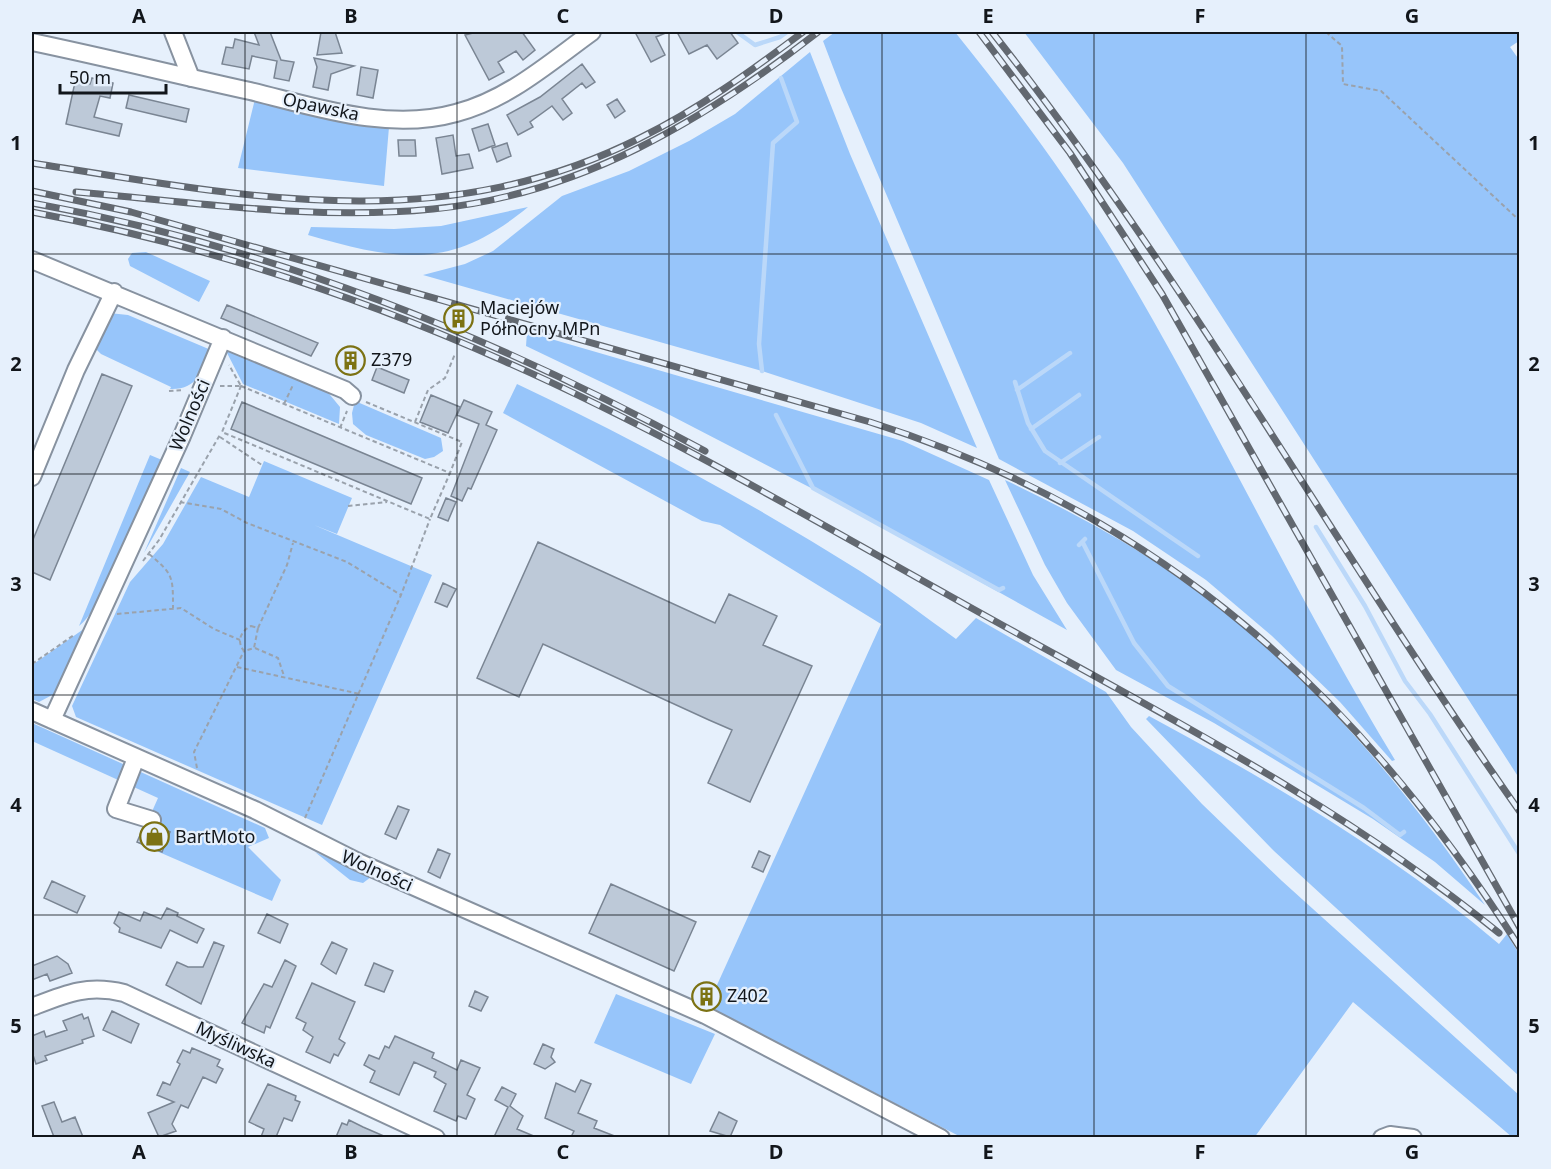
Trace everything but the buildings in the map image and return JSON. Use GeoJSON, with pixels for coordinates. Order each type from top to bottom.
{"type":"FeatureCollection","features":[{"type":"Feature","properties":{"kind":"street","name":"Opawska"},"geometry":{"type":"LineString","coordinates":[[32,42],[360,116],[389,120],[423,119],[455,114],[495,99],[532,76],[592,32]]}},
{"type":"Feature","properties":{"kind":"street"},"geometry":{"type":"LineString","coordinates":[[176,39],[191,78]]}},
{"type":"Feature","properties":{"kind":"street"},"geometry":{"type":"LineString","coordinates":[[163,72],[176,39]]}},
{"type":"Feature","properties":{"kind":"street"},"geometry":{"type":"LineString","coordinates":[[32,260],[114,292],[220,344],[299,370],[345,390],[352,396]]}},
{"type":"Feature","properties":{"kind":"street"},"geometry":{"type":"LineString","coordinates":[[32,477],[75,370],[114,292]]}},
{"type":"Feature","properties":{"kind":"street","name":"Wolności"},"geometry":{"type":"LineString","coordinates":[[52,720],[220,344]]}},
{"type":"Feature","properties":{"kind":"street","name":"Wolności"},"geometry":{"type":"LineString","coordinates":[[32,711],[255,810],[358,862],[705,1015],[940,1137]]}},
{"type":"Feature","properties":{"kind":"street"},"geometry":{"type":"LineString","coordinates":[[136,758],[116,809],[152,820]]}},
{"type":"Feature","properties":{"kind":"street","name":"Myśliwska"},"geometry":{"type":"LineString","coordinates":[[32,1007],[82,989],[97,988],[124,993],[436,1137]]}},
{"type":"Feature","properties":{"kind":"street"},"geometry":{"type":"LineString","coordinates":[[1382,1137],[1390,1135],[1413,1137]]}},
{"type":"Feature","properties":{"kind":"path"},"geometry":{"type":"LineString","coordinates":[[1326,32],[1342,46],[1343,84],[1381,92],[1520,222]]}},
{"type":"Feature","properties":{"kind":"path"},"geometry":{"type":"LineString","coordinates":[[220,344],[241,386],[450,472]]}},
{"type":"Feature","properties":{"kind":"path"},"geometry":{"type":"LineString","coordinates":[[415,422],[428,390],[445,378],[455,354]]}},
{"type":"Feature","properties":{"kind":"path"},"geometry":{"type":"LineString","coordinates":[[284,404],[299,370]]}},
{"type":"Feature","properties":{"kind":"path"},"geometry":{"type":"LineString","coordinates":[[137,567],[148,554],[222,432],[241,386]]}},
{"type":"Feature","properties":{"kind":"path"},"geometry":{"type":"LineString","coordinates":[[303,824],[360,694],[462,442],[352,396],[340,428]]}},
{"type":"Feature","properties":{"kind":"path"},"geometry":{"type":"LineString","coordinates":[[222,432],[430,519]]}},
{"type":"Feature","properties":{"kind":"path"},"geometry":{"type":"LineString","coordinates":[[219,437],[262,465]]}},
{"type":"Feature","properties":{"kind":"path"},"geometry":{"type":"LineString","coordinates":[[180,502],[221,509],[293,542],[347,562],[401,595]]}},
{"type":"Feature","properties":{"kind":"path"},"geometry":{"type":"LineString","coordinates":[[348,506],[390,502]]}},
{"type":"Feature","properties":{"kind":"path"},"geometry":{"type":"LineString","coordinates":[[254,648],[258,628],[287,565],[293,542]]}},
{"type":"Feature","properties":{"kind":"path"},"geometry":{"type":"LineString","coordinates":[[148,554],[170,572],[173,580],[173,608]]}},
{"type":"Feature","properties":{"kind":"path"},"geometry":{"type":"LineString","coordinates":[[110,614],[181,608],[214,629],[240,640]]}},
{"type":"Feature","properties":{"kind":"path"},"geometry":{"type":"LineString","coordinates":[[32,664],[88,626],[94,628]]}},
{"type":"Feature","properties":{"kind":"path"},"geometry":{"type":"LineString","coordinates":[[243,651],[240,640],[244,630],[251,626],[258,628]]}},
{"type":"Feature","properties":{"kind":"path"},"geometry":{"type":"LineString","coordinates":[[199,774],[194,752],[243,651],[254,648],[278,658],[284,676]]}},
{"type":"Feature","properties":{"kind":"path"},"geometry":{"type":"LineString","coordinates":[[235,666],[360,694]]}},
{"type":"Feature","properties":{"kind":"shaded area"},"geometry":{"type":"Polygon","coordinates":[[[835,32],[955,32],[998,87],[1061,172],[1118,260],[1189,384],[1324,636],[1395,760],[1392,761],[1340,702],[1272,636],[1206,580],[1133,531],[999,459],[841,88],[823,41],[835,32]]]}},
{"type":"Feature","properties":{"kind":"shaded area"},"geometry":{"type":"Polygon","coordinates":[[[1024,32],[1519,32],[1519,41],[1510,47],[1520,61],[1519,778],[1123,163],[1024,32]]]}},
{"type":"Feature","properties":{"kind":"shaded area"},"geometry":{"type":"Polygon","coordinates":[[[810,52],[850,154],[977,448],[921,423],[762,371],[423,275],[465,264],[493,251],[562,196],[629,171],[689,141],[735,114],[810,52]]]}},
{"type":"Feature","properties":{"kind":"shaded area"},"geometry":{"type":"Polygon","coordinates":[[[255,99],[361,124],[389,127],[384,186],[238,168],[255,99]]]}},
{"type":"Feature","properties":{"kind":"shaded area"},"geometry":{"type":"Polygon","coordinates":[[[528,207],[500,228],[474,242],[448,251],[423,255],[370,251],[308,235],[311,227],[394,229],[441,226],[528,207]]]}},
{"type":"Feature","properties":{"kind":"shaded area"},"geometry":{"type":"Polygon","coordinates":[[[146,252],[210,281],[199,302],[130,266],[128,259],[132,253],[146,252]]]}},
{"type":"Feature","properties":{"kind":"shaded area"},"geometry":{"type":"Polygon","coordinates":[[[109,313],[128,315],[211,350],[198,378],[187,386],[170,389],[171,387],[101,354],[95,348],[109,313]]]}},
{"type":"Feature","properties":{"kind":"shaded area"},"geometry":{"type":"Polygon","coordinates":[[[527,332],[903,441],[989,480],[1033,575],[1067,630],[813,489],[666,413],[526,346],[527,332]]]}},
{"type":"Feature","properties":{"kind":"shaded area"},"geometry":{"type":"Polygon","coordinates":[[[231,350],[326,390],[340,407],[339,424],[243,384],[226,351],[231,350]]]}},
{"type":"Feature","properties":{"kind":"shaded area"},"geometry":{"type":"Polygon","coordinates":[[[517,384],[648,449],[776,520],[872,579],[956,639],[976,618],[1106,692],[1131,727],[1202,804],[1282,881],[1519,1095],[1519,1137],[1512,1137],[1353,1002],[1254,1138],[961,1137],[707,1007],[881,624],[720,525],[702,521],[503,413],[517,384]]]}},
{"type":"Feature","properties":{"kind":"shaded area"},"geometry":{"type":"Polygon","coordinates":[[[355,401],[441,438],[443,451],[434,457],[425,459],[366,435],[353,424],[352,413],[355,401]]]}},
{"type":"Feature","properties":{"kind":"shaded area"},"geometry":{"type":"Polygon","coordinates":[[[150,455],[162,460],[136,523],[102,596],[79,626],[150,455]]]}},
{"type":"Feature","properties":{"kind":"shaded area"},"geometry":{"type":"Polygon","coordinates":[[[264,461],[352,498],[337,534],[314,525],[432,575],[322,825],[76,717],[72,706],[130,582],[163,544],[201,477],[249,497],[264,461]]]}},
{"type":"Feature","properties":{"kind":"shaded area"},"geometry":{"type":"Polygon","coordinates":[[[181,468],[190,472],[144,553],[181,468]]]}},
{"type":"Feature","properties":{"kind":"shaded area"},"geometry":{"type":"Polygon","coordinates":[[[1005,480],[1075,515],[1143,554],[1230,616],[1272,652],[1312,690],[1386,772],[1454,860],[1485,905],[1435,862],[1373,819],[1214,723],[1116,670],[1067,603],[1045,565],[1005,480]]]}},
{"type":"Feature","properties":{"kind":"shaded area"},"geometry":{"type":"Polygon","coordinates":[[[88,626],[57,695],[54,694],[39,702],[32,699],[32,665],[88,626]]]}},
{"type":"Feature","properties":{"kind":"shaded area"},"geometry":{"type":"Polygon","coordinates":[[[1149,716],[1241,767],[1330,821],[1417,879],[1499,944],[1507,934],[1519,954],[1519,1076],[1274,851],[1146,719],[1149,716]]]}},
{"type":"Feature","properties":{"kind":"shaded area"},"geometry":{"type":"Polygon","coordinates":[[[32,723],[265,828],[269,838],[248,847],[281,880],[272,901],[138,843],[158,798],[32,741],[32,723]]]}},
{"type":"Feature","properties":{"kind":"shaded area"},"geometry":{"type":"Polygon","coordinates":[[[315,852],[371,877],[363,883],[350,880],[315,852]]]}},
{"type":"Feature","properties":{"kind":"shaded area"},"geometry":{"type":"Polygon","coordinates":[[[616,994],[715,1034],[691,1084],[594,1043],[616,994]]]}},
{"type":"Feature","properties":{"kind":"waterway"},"geometry":{"type":"LineString","coordinates":[[737,32],[755,45],[780,37],[787,32]]}},
{"type":"Feature","properties":{"kind":"waterway"},"geometry":{"type":"LineString","coordinates":[[762,371],[759,344],[773,143],[797,122],[781,78]]}},
{"type":"Feature","properties":{"kind":"waterway"},"geometry":{"type":"LineString","coordinates":[[1017,390],[1070,353]]}},
{"type":"Feature","properties":{"kind":"waterway"},"geometry":{"type":"LineString","coordinates":[[1015,382],[1028,423],[1045,451],[1198,556]]}},
{"type":"Feature","properties":{"kind":"waterway"},"geometry":{"type":"LineString","coordinates":[[1031,429],[1079,395]]}},
{"type":"Feature","properties":{"kind":"waterway"},"geometry":{"type":"LineString","coordinates":[[776,415],[813,488],[999,590],[1003,588]]}},
{"type":"Feature","properties":{"kind":"waterway"},"geometry":{"type":"LineString","coordinates":[[1060,463],[1099,437]]}},
{"type":"Feature","properties":{"kind":"waterway"},"geometry":{"type":"LineString","coordinates":[[1316,527],[1365,606],[1405,681],[1430,714],[1520,855]]}},
{"type":"Feature","properties":{"kind":"waterway"},"geometry":{"type":"LineString","coordinates":[[1079,545],[1085,539]]}},
{"type":"Feature","properties":{"kind":"waterway"},"geometry":{"type":"LineString","coordinates":[[1083,543],[1134,643],[1168,686],[1364,808],[1400,835],[1404,832]]}},
{"type":"Feature","properties":{"kind":"railway"},"geometry":{"type":"LineString","coordinates":[[32,163],[187,187],[264,196],[339,201],[415,199],[490,189],[565,169],[662,127],[704,102],[803,32]]}},
{"type":"Feature","properties":{"kind":"railway"},"geometry":{"type":"LineString","coordinates":[[76,192],[255,209],[344,213],[433,209],[487,201],[539,188],[589,170],[638,148],[731,95],[818,32]]}},
{"type":"Feature","properties":{"kind":"railway"},"geometry":{"type":"LineString","coordinates":[[979,32],[1070,153],[1162,294],[1520,928]]}},
{"type":"Feature","properties":{"kind":"railway"},"geometry":{"type":"LineString","coordinates":[[992,32],[1063,126],[1197,319],[1453,715],[1520,812]]}},
{"type":"Feature","properties":{"kind":"railway"},"geometry":{"type":"LineString","coordinates":[[32,191],[131,212],[870,422],[975,461],[1072,508],[1161,562],[1244,624],[1320,694],[1391,771],[1458,856],[1520,948]]}},
{"type":"Feature","properties":{"kind":"railway"},"geometry":{"type":"LineString","coordinates":[[32,203],[121,221],[208,244],[294,270],[378,300],[462,333],[544,370],[705,451]]}},
{"type":"Feature","properties":{"kind":"railway"},"geometry":{"type":"LineString","coordinates":[[32,212],[153,239],[331,292],[447,336],[629,420],[751,485],[1253,765],[1379,844],[1440,887],[1499,933]]}},
{"type":"Feature","properties":{"kind":"place","name":"Maciejów Północny MPn"},"geometry":{"type":"Point","coordinates":[459,318]}},
{"type":"Feature","properties":{"kind":"place","name":"Z379"},"geometry":{"type":"Point","coordinates":[350,360]}},
{"type":"Feature","properties":{"kind":"place","name":"BartMoto"},"geometry":{"type":"Point","coordinates":[154,837]}},
{"type":"Feature","properties":{"kind":"place","name":"Z402"},"geometry":{"type":"Point","coordinates":[706,996]}}]}
